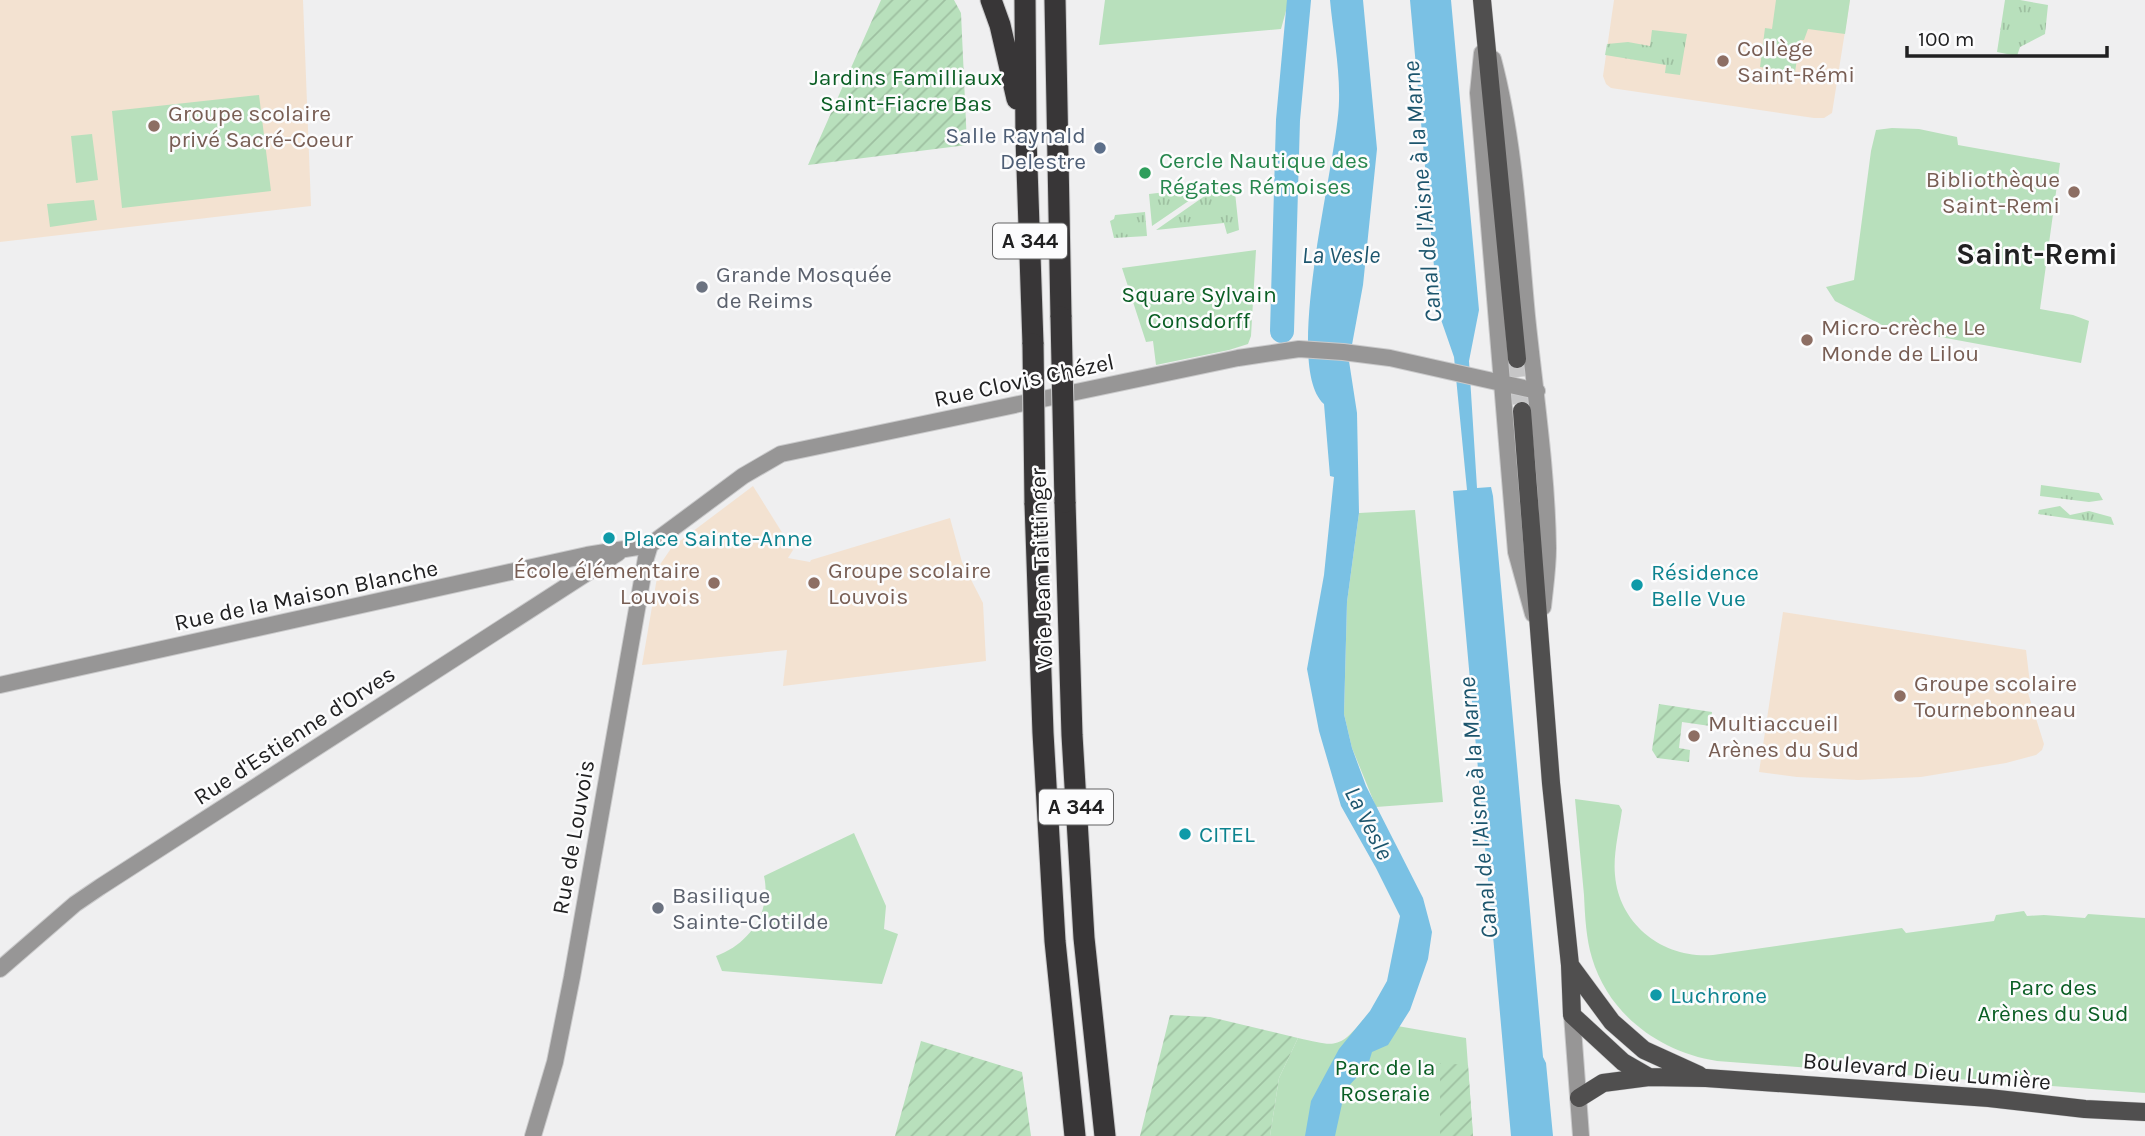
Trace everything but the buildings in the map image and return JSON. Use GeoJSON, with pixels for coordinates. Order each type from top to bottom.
{"type":"FeatureCollection","features":[{"type":"Feature","properties":{"kind":"highway"},"geometry":{"type":"LineString","coordinates":[[991,0],[1000,25],[1026,138]]}},
{"type":"Feature","properties":{"kind":"highway","name":"Voie Jean Taittinger"},"geometry":{"type":"LineString","coordinates":[[1025,0],[1026,138],[1043,733],[1055,927],[1075,1136]]}},
{"type":"Feature","properties":{"kind":"highway","name":"Voie Jean Taittinger"},"geometry":{"type":"LineString","coordinates":[[1055,0],[1060,317],[1072,734],[1083,924],[1105,1136]]}},
{"type":"Feature","properties":{"kind":"main road"},"geometry":{"type":"LineString","coordinates":[[1482,0],[1517,359]]}},
{"type":"Feature","properties":{"kind":"main road"},"geometry":{"type":"LineString","coordinates":[[1522,411],[1551,783],[1570,965],[1572,1015],[1623,1062],[1649,1077]]}},
{"type":"Feature","properties":{"kind":"main road"},"geometry":{"type":"LineString","coordinates":[[1570,965],[1612,1022],[1644,1050],[1706,1077]]}},
{"type":"Feature","properties":{"kind":"main road","name":"Boulevard Dieu Lumière"},"geometry":{"type":"LineString","coordinates":[[1579,1098],[1603,1083],[1649,1077],[1706,1077],[2145,1112]]}},
{"type":"Feature","properties":{"kind":"street"},"geometry":{"type":"LineString","coordinates":[[1485,27],[1478,93],[1498,381],[1516,552],[1540,640]]}},
{"type":"Feature","properties":{"kind":"street"},"geometry":{"type":"LineString","coordinates":[[1485,27],[1501,90],[1537,391],[1548,550],[1540,640]]}},
{"type":"Feature","properties":{"kind":"street","name":"Rue Clovis Chézel"},"geometry":{"type":"LineString","coordinates":[[650,545],[743,476],[781,454],[1205,365],[1299,349],[1390,358],[1537,391]]}},
{"type":"Feature","properties":{"kind":"street","name":"Rue de la Maison Blanche"},"geometry":{"type":"LineString","coordinates":[[0,685],[587,555],[650,545]]}},
{"type":"Feature","properties":{"kind":"street","name":"Rue de Louvois"},"geometry":{"type":"LineString","coordinates":[[533,1136],[555,1062],[572,977],[650,545]]}},
{"type":"Feature","properties":{"kind":"street","name":"Rue d'Estienne d'Orves"},"geometry":{"type":"LineString","coordinates":[[0,970],[92,892],[621,551]]}},
{"type":"Feature","properties":{"kind":"street"},"geometry":{"type":"LineString","coordinates":[[1572,1015],[1581,1136]]}},
{"type":"Feature","properties":{"kind":"shaded area","name":"Groupe scolaire privé Sacré-Coeur"},"geometry":{"type":"Polygon","coordinates":[[[0,0],[303,0],[311,206],[0,242],[0,0]]]}},
{"type":"Feature","properties":{"kind":"shaded area","name":"Collège Saint-Rémi"},"geometry":{"type":"Polygon","coordinates":[[[1614,0],[1850,0],[1832,113],[1824,118],[1814,118],[1611,88],[1603,76],[1614,0]]]}},
{"type":"Feature","properties":{"kind":"shaded area","name":"Groupe scolaire Louvois"},"geometry":{"type":"Polygon","coordinates":[[[753,486],[793,550],[788,558],[810,562],[950,518],[962,562],[983,603],[986,661],[783,686],[787,650],[642,665],[659,566],[672,547],[753,486]]]}},
{"type":"Feature","properties":{"kind":"shaded area","name":"Groupe scolaire Tournebonneau"},"geometry":{"type":"Polygon","coordinates":[[[1783,612],[2026,650],[2031,692],[2028,693],[2044,744],[2042,750],[2036,755],[2006,763],[1921,777],[1858,780],[1759,772],[1783,612]]]}},
{"type":"Feature","properties":{"kind":"green space","name":"Jardins Familliaux Saint-Fiacre Bas"},"geometry":{"type":"Polygon","coordinates":[[[881,0],[954,0],[961,13],[967,145],[808,165],[881,0]]]}},
{"type":"Feature","properties":{"kind":"green space"},"geometry":{"type":"Polygon","coordinates":[[[1105,0],[1289,0],[1281,29],[1099,45],[1105,0]]]}},
{"type":"Feature","properties":{"kind":"green space"},"geometry":{"type":"Polygon","coordinates":[[[1776,0],[1850,0],[1845,34],[1808,29],[1804,40],[1800,40],[1795,72],[1760,67],[1765,28],[1772,29],[1776,0]]]}},
{"type":"Feature","properties":{"kind":"green space"},"geometry":{"type":"Polygon","coordinates":[[[2005,0],[2048,5],[2045,34],[2020,47],[2017,56],[1997,52],[2005,0]]]}},
{"type":"Feature","properties":{"kind":"green space"},"geometry":{"type":"Polygon","coordinates":[[[1652,30],[1687,34],[1680,75],[1665,73],[1666,65],[1605,55],[1607,44],[1628,42],[1650,46],[1652,30]]]}},
{"type":"Feature","properties":{"kind":"green space"},"geometry":{"type":"Polygon","coordinates":[[[259,95],[271,191],[122,208],[112,111],[259,95]]]}},
{"type":"Feature","properties":{"kind":"green space"},"geometry":{"type":"Polygon","coordinates":[[[1919,129],[1957,137],[1958,145],[2060,163],[2040,309],[2089,321],[2081,363],[1886,327],[1835,301],[1826,287],[1854,280],[1876,130],[1919,129]]]}},
{"type":"Feature","properties":{"kind":"green space"},"geometry":{"type":"Polygon","coordinates":[[[92,134],[98,180],[76,183],[71,136],[92,134]]]}},
{"type":"Feature","properties":{"kind":"green space"},"geometry":{"type":"Polygon","coordinates":[[[1234,183],[1239,230],[1227,234],[1224,223],[1156,230],[1219,186],[1234,183]]]}},
{"type":"Feature","properties":{"kind":"green space"},"geometry":{"type":"Polygon","coordinates":[[[1209,187],[1152,226],[1149,194],[1209,187]]]}},
{"type":"Feature","properties":{"kind":"green space"},"geometry":{"type":"Polygon","coordinates":[[[94,200],[97,220],[50,227],[47,204],[94,200]]]}},
{"type":"Feature","properties":{"kind":"green space"},"geometry":{"type":"Polygon","coordinates":[[[1145,212],[1147,236],[1114,238],[1110,221],[1115,215],[1145,212]]]}},
{"type":"Feature","properties":{"kind":"green space","name":"Square Sylvain Consdorff"},"geometry":{"type":"Polygon","coordinates":[[[1256,250],[1251,336],[1248,344],[1156,365],[1153,341],[1146,342],[1122,268],[1256,250]]]}},
{"type":"Feature","properties":{"kind":"green space"},"geometry":{"type":"Polygon","coordinates":[[[2041,485],[2099,493],[2103,500],[2089,502],[2040,496],[2041,485]]]}},
{"type":"Feature","properties":{"kind":"green space"},"geometry":{"type":"Polygon","coordinates":[[[2060,506],[2070,515],[2089,511],[2111,517],[2114,525],[2038,514],[2039,510],[2060,506]]]}},
{"type":"Feature","properties":{"kind":"green space"},"geometry":{"type":"Polygon","coordinates":[[[1415,510],[1443,802],[1376,807],[1352,748],[1344,714],[1347,602],[1359,513],[1415,510]]]}},
{"type":"Feature","properties":{"kind":"green space"},"geometry":{"type":"Polygon","coordinates":[[[1659,704],[1712,712],[1710,726],[1682,722],[1679,748],[1690,750],[1689,762],[1657,758],[1652,750],[1659,704]]]}},
{"type":"Feature","properties":{"kind":"green space","name":"Parc des Arènes du Sud"},"geometry":{"type":"Polygon","coordinates":[[[1575,799],[1619,805],[1622,810],[1615,875],[1618,893],[1625,909],[1647,935],[1662,945],[1695,955],[1713,955],[1902,928],[1906,933],[1994,921],[1996,915],[2024,911],[2027,916],[2085,918],[2088,914],[2145,918],[2145,1093],[1717,1061],[1676,1049],[1639,1028],[1611,997],[1600,978],[1588,943],[1575,799]]]}},
{"type":"Feature","properties":{"kind":"green space"},"geometry":{"type":"Polygon","coordinates":[[[854,833],[886,906],[884,929],[898,934],[882,984],[722,971],[716,956],[739,944],[761,914],[765,902],[764,876],[854,833]]]}},
{"type":"Feature","properties":{"kind":"green space"},"geometry":{"type":"Polygon","coordinates":[[[1170,1015],[1210,1017],[1298,1038],[1279,1078],[1270,1136],[1140,1136],[1170,1015]]]}},
{"type":"Feature","properties":{"kind":"green space","name":"Parc de la Roseraie"},"geometry":{"type":"Polygon","coordinates":[[[1363,1020],[1466,1038],[1473,1136],[1270,1136],[1279,1078],[1298,1038],[1335,1043],[1348,1037],[1363,1020]]]}},
{"type":"Feature","properties":{"kind":"green space"},"geometry":{"type":"Polygon","coordinates":[[[921,1041],[1022,1072],[1031,1136],[895,1136],[921,1041]]]}},
{"type":"Feature","properties":{"kind":"green space"},"geometry":{"type":"Polygon","coordinates":[[[1440,1063],[1468,1065],[1473,1136],[1440,1136],[1440,1063]]]}},
{"type":"Feature","properties":{"kind":"water"},"geometry":{"type":"Polygon","coordinates":[[[1330,0],[1363,0],[1377,149],[1363,285],[1349,361],[1357,413],[1359,513],[1347,602],[1344,714],[1352,748],[1366,786],[1423,898],[1432,932],[1428,959],[1410,1010],[1388,1045],[1372,1052],[1368,1065],[1345,1090],[1335,1136],[1305,1136],[1311,1101],[1339,1049],[1370,1011],[1387,981],[1400,916],[1341,806],[1319,731],[1307,669],[1324,575],[1334,477],[1330,476],[1324,404],[1312,382],[1308,349],[1315,260],[1339,101],[1330,0]]]}},
{"type":"Feature","properties":{"kind":"water"},"geometry":{"type":"Polygon","coordinates":[[[1410,0],[1451,0],[1479,310],[1469,361],[1477,488],[1491,487],[1493,496],[1543,1057],[1546,1063],[1553,1136],[1511,1136],[1453,491],[1467,490],[1454,357],[1438,311],[1410,0]]]}},
{"type":"Feature","properties":{"kind":"waterway","name":"La Vesle"},"geometry":{"type":"LineString","coordinates":[[1282,331],[1288,120],[1299,0]]}},
{"type":"Feature","properties":{"kind":"tunnel"},"geometry":{"type":"LineString","coordinates":[[1517,359],[1522,411]]}},
{"type":"Feature","properties":{"kind":"place","name":"Collège Saint-Rémi"},"geometry":{"type":"Point","coordinates":[1723,61]}},
{"type":"Feature","properties":{"kind":"place","name":"Groupe scolaire privé Sacré-Coeur"},"geometry":{"type":"Point","coordinates":[154,126]}},
{"type":"Feature","properties":{"kind":"place","name":"Salle Raynald Delestre"},"geometry":{"type":"Point","coordinates":[1100,148]}},
{"type":"Feature","properties":{"kind":"place","name":"Cercle Nautique des Régates Rémoises"},"geometry":{"type":"Point","coordinates":[1145,173]}},
{"type":"Feature","properties":{"kind":"place","name":"Bibliothèque Saint-Remi"},"geometry":{"type":"Point","coordinates":[2074,192]}},
{"type":"Feature","properties":{"kind":"place","name":"Grande Mosquée de Reims"},"geometry":{"type":"Point","coordinates":[702,287]}},
{"type":"Feature","properties":{"kind":"place","name":"Micro-crèche Le Monde de Lilou"},"geometry":{"type":"Point","coordinates":[1807,340]}},
{"type":"Feature","properties":{"kind":"place","name":"Place Sainte-Anne"},"geometry":{"type":"Point","coordinates":[609,538]}},
{"type":"Feature","properties":{"kind":"place","name":"École élémentaire Louvois"},"geometry":{"type":"Point","coordinates":[714,583]}},
{"type":"Feature","properties":{"kind":"place","name":"Groupe scolaire Louvois"},"geometry":{"type":"Point","coordinates":[814,583]}},
{"type":"Feature","properties":{"kind":"place","name":"Résidence Belle Vue"},"geometry":{"type":"Point","coordinates":[1637,585]}},
{"type":"Feature","properties":{"kind":"place","name":"Groupe scolaire Tournebonneau"},"geometry":{"type":"Point","coordinates":[1900,696]}},
{"type":"Feature","properties":{"kind":"place","name":"Multiaccueil Arènes du Sud"},"geometry":{"type":"Point","coordinates":[1694,736]}},
{"type":"Feature","properties":{"kind":"place","name":"CITEL"},"geometry":{"type":"Point","coordinates":[1185,834]}},
{"type":"Feature","properties":{"kind":"place","name":"Basilique Sainte-Clotilde"},"geometry":{"type":"Point","coordinates":[658,908]}},
{"type":"Feature","properties":{"kind":"place","name":"Luchrone"},"geometry":{"type":"Point","coordinates":[1656,995]}},
{"type":"Feature","properties":{"kind":"district","name":"Saint-Remi"},"geometry":{"type":"Point","coordinates":[2037,254]}},
{"type":"Feature","properties":{"kind":"water label","name":"Canal de l'Aisne à la Marne"},"geometry":{"type":"Point","coordinates":[1422,192]}},
{"type":"Feature","properties":{"kind":"water label","name":"Canal de l'Aisne à la Marne"},"geometry":{"type":"Point","coordinates":[1478,808]}}]}
